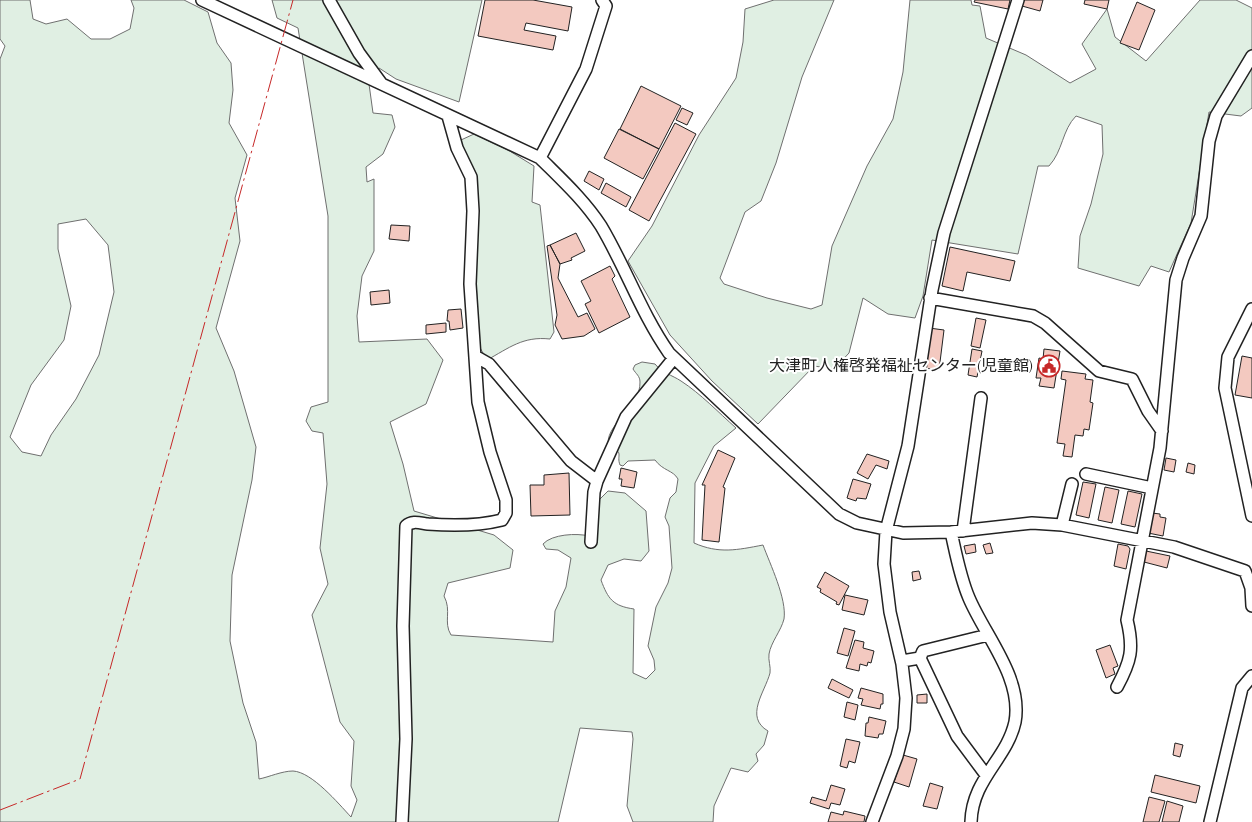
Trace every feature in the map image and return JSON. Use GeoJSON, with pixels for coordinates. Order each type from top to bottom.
{"type":"FeatureCollection","features":[{"type":"Feature","properties":{"kind":"street"},"geometry":{"type":"LineString","coordinates":[[202,0],[540,158],[581,198],[600,225],[622,264],[652,328],[674,358],[839,514],[857,523],[886,531],[903,533],[951,532],[1032,523],[1062,525],[1143,540],[1174,547],[1244,572],[1251,587],[1252,606]]}},
{"type":"Feature","properties":{"kind":"street"},"geometry":{"type":"LineString","coordinates":[[329,0],[359,53],[383,85]]}},
{"type":"Feature","properties":{"kind":"street"},"geometry":{"type":"LineString","coordinates":[[540,158],[586,69],[606,6],[602,0]]}},
{"type":"Feature","properties":{"kind":"street"},"geometry":{"type":"LineString","coordinates":[[872,822],[897,756],[904,729],[906,698],[902,660],[890,612],[884,564],[886,531],[908,446],[930,298],[944,233],[1018,0]]}},
{"type":"Feature","properties":{"kind":"street"},"geometry":{"type":"LineString","coordinates":[[1117,687],[1130,658],[1132,642],[1127,620],[1162,431],[1176,280],[1201,216],[1209,141],[1216,116],[1252,56]]}},
{"type":"Feature","properties":{"kind":"street"},"geometry":{"type":"LineString","coordinates":[[402,822],[406,739],[403,626],[406,526],[409,522],[441,525],[483,524],[502,520],[506,513],[506,500],[490,452],[478,402],[470,284],[474,211],[471,177],[457,148],[448,116]]}},
{"type":"Feature","properties":{"kind":"street"},"geometry":{"type":"LineString","coordinates":[[930,298],[1034,316],[1045,322],[1098,371],[1132,379],[1148,411],[1162,431]]}},
{"type":"Feature","properties":{"kind":"street"},"geometry":{"type":"LineString","coordinates":[[1252,309],[1228,357],[1226,388],[1252,516]]}},
{"type":"Feature","properties":{"kind":"street"},"geometry":{"type":"LineString","coordinates":[[475,356],[489,364],[571,461],[597,481]]}},
{"type":"Feature","properties":{"kind":"street"},"geometry":{"type":"LineString","coordinates":[[591,542],[597,481],[626,417],[674,358]]}},
{"type":"Feature","properties":{"kind":"street"},"geometry":{"type":"LineString","coordinates":[[963,531],[981,398]]}},
{"type":"Feature","properties":{"kind":"street"},"geometry":{"type":"LineString","coordinates":[[1086,474],[1152,488]]}},
{"type":"Feature","properties":{"kind":"street"},"geometry":{"type":"LineString","coordinates":[[1062,525],[1072,484]]}},
{"type":"Feature","properties":{"kind":"street"},"geometry":{"type":"LineString","coordinates":[[951,532],[969,598],[1008,677],[1015,699],[1014,722],[975,795],[971,822]]}},
{"type":"Feature","properties":{"kind":"street"},"geometry":{"type":"LineString","coordinates":[[986,775],[957,736],[920,658],[923,651],[988,635]]}},
{"type":"Feature","properties":{"kind":"street"},"geometry":{"type":"LineString","coordinates":[[902,660],[920,658]]}},
{"type":"Feature","properties":{"kind":"street"},"geometry":{"type":"LineString","coordinates":[[1210,822],[1242,688],[1252,676]]}},
{"type":"Feature","properties":{"kind":"green space"},"geometry":{"type":"Polygon","coordinates":[[[0,0],[30,0],[33,19],[46,24],[67,19],[91,39],[110,39],[130,29],[134,8],[131,0],[184,0],[208,12],[217,43],[231,63],[233,90],[229,123],[247,155],[235,198],[240,241],[216,328],[234,371],[256,447],[252,480],[232,575],[230,641],[243,703],[256,742],[259,779],[289,771],[300,773],[316,782],[351,817],[357,800],[351,786],[354,741],[340,722],[312,615],[328,584],[320,548],[327,484],[323,433],[312,431],[306,421],[311,407],[328,402],[328,216],[298,28],[277,18],[272,0],[482,0],[459,102],[396,79],[379,68],[369,84],[373,113],[392,115],[395,127],[383,154],[366,167],[367,182],[374,179],[374,251],[362,276],[357,316],[359,342],[427,339],[443,360],[426,404],[390,422],[403,464],[414,511],[494,535],[513,550],[510,568],[448,583],[444,596],[451,635],[553,642],[555,611],[566,587],[571,558],[558,550],[546,549],[543,544],[558,536],[589,536],[597,502],[608,491],[625,493],[646,511],[649,551],[641,561],[624,559],[608,565],[601,580],[609,597],[616,604],[634,609],[633,673],[646,679],[655,670],[654,660],[648,646],[656,607],[668,583],[672,568],[669,526],[665,517],[670,498],[676,492],[678,479],[655,460],[628,461],[623,466],[620,465],[618,452],[609,447],[608,439],[611,432],[635,400],[639,391],[640,380],[633,369],[635,365],[642,362],[655,364],[661,370],[696,392],[736,428],[714,446],[695,483],[694,543],[720,550],[763,545],[781,592],[784,619],[770,650],[770,673],[758,704],[757,719],[768,731],[764,745],[756,754],[758,761],[748,772],[731,768],[714,806],[713,822],[633,822],[627,806],[632,732],[580,728],[558,822],[0,822],[0,59],[5,46],[0,39],[0,0]],[[86,219],[58,224],[58,249],[71,306],[64,340],[31,385],[10,437],[22,452],[41,456],[51,435],[76,399],[99,355],[114,292],[108,245],[86,219]]]}},
{"type":"Feature","properties":{"kind":"green space"},"geometry":{"type":"Polygon","coordinates":[[[774,0],[834,0],[802,77],[776,163],[761,201],[745,212],[720,278],[724,284],[767,298],[811,309],[822,305],[832,246],[867,166],[893,119],[903,72],[910,0],[971,0],[972,5],[980,6],[986,38],[1026,55],[1070,83],[1096,69],[1082,44],[1107,9],[1115,37],[1146,61],[1200,0],[1236,0],[1252,8],[1252,108],[1241,116],[1209,112],[1191,223],[1169,272],[1151,266],[1139,286],[1078,268],[1080,236],[1091,204],[1103,154],[1102,125],[1076,116],[1068,128],[1054,160],[1049,166],[1038,166],[1018,254],[932,240],[923,296],[915,318],[888,314],[863,298],[849,353],[834,369],[814,366],[758,424],[712,381],[670,335],[628,261],[652,226],[699,135],[736,78],[743,42],[745,9],[774,0]]]}},
{"type":"Feature","properties":{"kind":"green space"},"geometry":{"type":"Polygon","coordinates":[[[474,134],[508,150],[534,166],[532,202],[540,205],[554,332],[550,339],[524,341],[509,347],[487,360],[479,346],[475,257],[461,140],[474,134]]]}},
{"type":"Feature","properties":{"kind":"building"},"geometry":{"type":"Polygon","coordinates":[[[485,0],[533,0],[572,7],[568,31],[526,23],[524,30],[556,36],[553,50],[478,36],[485,0]]]}},
{"type":"Feature","properties":{"kind":"building"},"geometry":{"type":"Polygon","coordinates":[[[975,0],[1010,0],[1008,9],[974,2],[975,0]]]}},
{"type":"Feature","properties":{"kind":"building"},"geometry":{"type":"Polygon","coordinates":[[[1023,0],[1043,0],[1040,11],[1022,6],[1023,0]]]}},
{"type":"Feature","properties":{"kind":"building"},"geometry":{"type":"Polygon","coordinates":[[[1085,0],[1109,0],[1107,9],[1084,4],[1085,0]]]}},
{"type":"Feature","properties":{"kind":"building"},"geometry":{"type":"Polygon","coordinates":[[[1137,2],[1155,10],[1139,50],[1120,43],[1137,2]]]}},
{"type":"Feature","properties":{"kind":"building"},"geometry":{"type":"Polygon","coordinates":[[[641,86],[681,106],[659,149],[620,129],[641,86]]]}},
{"type":"Feature","properties":{"kind":"building"},"geometry":{"type":"Polygon","coordinates":[[[682,108],[693,113],[687,125],[676,120],[682,108]]]}},
{"type":"Feature","properties":{"kind":"building"},"geometry":{"type":"Polygon","coordinates":[[[675,123],[696,134],[649,221],[629,210],[675,123]]]}},
{"type":"Feature","properties":{"kind":"building"},"geometry":{"type":"Polygon","coordinates":[[[619,129],[659,149],[643,179],[604,158],[619,129]]]}},
{"type":"Feature","properties":{"kind":"building"},"geometry":{"type":"Polygon","coordinates":[[[589,171],[604,179],[599,190],[584,181],[589,171]]]}},
{"type":"Feature","properties":{"kind":"building"},"geometry":{"type":"Polygon","coordinates":[[[606,183],[631,197],[626,207],[601,193],[606,183]]]}},
{"type":"Feature","properties":{"kind":"building"},"geometry":{"type":"Polygon","coordinates":[[[391,225],[410,226],[409,241],[389,239],[391,225]]]}},
{"type":"Feature","properties":{"kind":"building"},"geometry":{"type":"Polygon","coordinates":[[[576,233],[585,251],[571,258],[572,260],[560,264],[550,245],[576,233]]]}},
{"type":"Feature","properties":{"kind":"building"},"geometry":{"type":"Polygon","coordinates":[[[550,245],[560,264],[558,278],[578,317],[587,313],[595,329],[584,336],[562,339],[555,325],[557,315],[547,246],[550,245]]]}},
{"type":"Feature","properties":{"kind":"building"},"geometry":{"type":"Polygon","coordinates":[[[950,247],[1015,261],[1010,281],[967,272],[963,291],[942,286],[950,247]]]}},
{"type":"Feature","properties":{"kind":"building"},"geometry":{"type":"Polygon","coordinates":[[[610,266],[615,276],[612,279],[630,317],[599,333],[585,304],[591,301],[581,281],[610,266]]]}},
{"type":"Feature","properties":{"kind":"building"},"geometry":{"type":"Polygon","coordinates":[[[389,290],[390,303],[371,305],[370,292],[389,290]]]}},
{"type":"Feature","properties":{"kind":"building"},"geometry":{"type":"Polygon","coordinates":[[[461,309],[463,328],[450,330],[449,321],[447,321],[448,310],[461,309]]]}},
{"type":"Feature","properties":{"kind":"building"},"geometry":{"type":"Polygon","coordinates":[[[976,318],[986,320],[980,348],[971,346],[976,318]]]}},
{"type":"Feature","properties":{"kind":"building"},"geometry":{"type":"Polygon","coordinates":[[[446,323],[446,332],[426,334],[426,325],[446,323]]]}},
{"type":"Feature","properties":{"kind":"building"},"geometry":{"type":"Polygon","coordinates":[[[929,328],[944,330],[939,370],[924,368],[929,328]]]}},
{"type":"Feature","properties":{"kind":"building"},"geometry":{"type":"Polygon","coordinates":[[[972,349],[982,351],[977,377],[968,375],[972,349]]]}},
{"type":"Feature","properties":{"kind":"building"},"geometry":{"type":"Polygon","coordinates":[[[1044,349],[1060,351],[1054,388],[1039,386],[1041,378],[1036,378],[1039,358],[1043,359],[1044,349]]]}},
{"type":"Feature","properties":{"kind":"building"},"geometry":{"type":"Polygon","coordinates":[[[1242,356],[1252,358],[1252,398],[1235,395],[1242,356]]]}},
{"type":"Feature","properties":{"kind":"building"},"geometry":{"type":"Polygon","coordinates":[[[1062,371],[1086,374],[1085,379],[1093,380],[1090,402],[1093,403],[1089,430],[1084,429],[1083,436],[1075,435],[1072,457],[1063,456],[1065,444],[1057,443],[1066,380],[1061,379],[1062,371]]]}},
{"type":"Feature","properties":{"kind":"building"},"geometry":{"type":"Polygon","coordinates":[[[718,450],[735,458],[723,487],[725,488],[719,542],[702,540],[705,485],[702,485],[718,450]]]}},
{"type":"Feature","properties":{"kind":"building"},"geometry":{"type":"Polygon","coordinates":[[[867,454],[889,461],[887,469],[876,465],[868,479],[857,473],[867,454]]]}},
{"type":"Feature","properties":{"kind":"building"},"geometry":{"type":"Polygon","coordinates":[[[1166,458],[1176,460],[1174,472],[1164,470],[1166,458]]]}},
{"type":"Feature","properties":{"kind":"building"},"geometry":{"type":"Polygon","coordinates":[[[1188,463],[1195,465],[1194,474],[1186,472],[1188,463]]]}},
{"type":"Feature","properties":{"kind":"building"},"geometry":{"type":"Polygon","coordinates":[[[621,468],[637,472],[634,488],[621,486],[622,479],[619,479],[621,468]]]}},
{"type":"Feature","properties":{"kind":"building"},"geometry":{"type":"Polygon","coordinates":[[[569,473],[570,515],[531,516],[530,485],[544,485],[544,475],[569,473]]]}},
{"type":"Feature","properties":{"kind":"building"},"geometry":{"type":"Polygon","coordinates":[[[853,479],[871,484],[866,499],[857,498],[856,501],[847,498],[853,479]]]}},
{"type":"Feature","properties":{"kind":"building"},"geometry":{"type":"Polygon","coordinates":[[[1083,482],[1096,484],[1089,518],[1076,515],[1083,482]]]}},
{"type":"Feature","properties":{"kind":"building"},"geometry":{"type":"Polygon","coordinates":[[[1105,487],[1119,490],[1112,523],[1098,520],[1105,487]]]}},
{"type":"Feature","properties":{"kind":"building"},"geometry":{"type":"Polygon","coordinates":[[[1128,491],[1142,494],[1135,527],[1121,524],[1128,491]]]}},
{"type":"Feature","properties":{"kind":"building"},"geometry":{"type":"Polygon","coordinates":[[[1152,513],[1160,514],[1160,517],[1166,518],[1163,536],[1148,533],[1152,513]]]}},
{"type":"Feature","properties":{"kind":"building"},"geometry":{"type":"Polygon","coordinates":[[[990,543],[993,553],[986,554],[983,545],[990,543]]]}},
{"type":"Feature","properties":{"kind":"building"},"geometry":{"type":"Polygon","coordinates":[[[975,544],[976,552],[966,554],[964,546],[975,544]]]}},
{"type":"Feature","properties":{"kind":"building"},"geometry":{"type":"Polygon","coordinates":[[[1118,544],[1128,546],[1130,549],[1126,569],[1114,566],[1118,544]]]}},
{"type":"Feature","properties":{"kind":"building"},"geometry":{"type":"Polygon","coordinates":[[[1146,551],[1170,556],[1167,568],[1144,562],[1146,551]]]}},
{"type":"Feature","properties":{"kind":"building"},"geometry":{"type":"Polygon","coordinates":[[[919,571],[921,579],[913,581],[912,572],[919,571]]]}},
{"type":"Feature","properties":{"kind":"building"},"geometry":{"type":"Polygon","coordinates":[[[825,572],[849,586],[839,605],[820,592],[821,589],[817,587],[825,572]]]}},
{"type":"Feature","properties":{"kind":"building"},"geometry":{"type":"Polygon","coordinates":[[[845,595],[868,600],[864,615],[842,610],[845,595]]]}},
{"type":"Feature","properties":{"kind":"building"},"geometry":{"type":"Polygon","coordinates":[[[844,628],[855,631],[848,656],[837,653],[844,628]]]}},
{"type":"Feature","properties":{"kind":"building"},"geometry":{"type":"Polygon","coordinates":[[[855,640],[864,642],[863,648],[874,651],[871,663],[868,662],[867,666],[860,664],[859,671],[846,668],[855,640]]]}},
{"type":"Feature","properties":{"kind":"building"},"geometry":{"type":"Polygon","coordinates":[[[1110,645],[1118,666],[1113,668],[1115,674],[1106,678],[1096,650],[1110,645]]]}},
{"type":"Feature","properties":{"kind":"building"},"geometry":{"type":"Polygon","coordinates":[[[832,679],[853,690],[849,698],[828,688],[832,679]]]}},
{"type":"Feature","properties":{"kind":"building"},"geometry":{"type":"Polygon","coordinates":[[[861,688],[883,694],[883,704],[881,704],[880,709],[861,705],[863,699],[858,698],[861,688]]]}},
{"type":"Feature","properties":{"kind":"building"},"geometry":{"type":"Polygon","coordinates":[[[927,694],[927,703],[917,703],[917,695],[927,694]]]}},
{"type":"Feature","properties":{"kind":"building"},"geometry":{"type":"Polygon","coordinates":[[[847,702],[858,705],[855,720],[844,717],[847,702]]]}},
{"type":"Feature","properties":{"kind":"building"},"geometry":{"type":"Polygon","coordinates":[[[869,717],[886,721],[883,734],[879,734],[878,738],[865,736],[866,723],[868,723],[869,717]]]}},
{"type":"Feature","properties":{"kind":"building"},"geometry":{"type":"Polygon","coordinates":[[[846,739],[860,742],[855,763],[849,761],[847,768],[840,766],[846,739]]]}},
{"type":"Feature","properties":{"kind":"building"},"geometry":{"type":"Polygon","coordinates":[[[1175,743],[1183,745],[1180,757],[1173,755],[1175,743]]]}},
{"type":"Feature","properties":{"kind":"building"},"geometry":{"type":"Polygon","coordinates":[[[903,755],[917,759],[909,787],[894,782],[903,755]]]}},
{"type":"Feature","properties":{"kind":"building"},"geometry":{"type":"Polygon","coordinates":[[[1155,775],[1200,786],[1196,803],[1151,792],[1155,775]]]}},
{"type":"Feature","properties":{"kind":"building"},"geometry":{"type":"Polygon","coordinates":[[[930,783],[943,787],[937,809],[923,806],[930,783]]]}},
{"type":"Feature","properties":{"kind":"building"},"geometry":{"type":"Polygon","coordinates":[[[831,785],[845,789],[840,805],[831,803],[829,809],[810,803],[812,797],[826,801],[831,785]]]}},
{"type":"Feature","properties":{"kind":"building"},"geometry":{"type":"Polygon","coordinates":[[[1149,797],[1165,801],[1159,822],[1143,822],[1149,797]]]}},
{"type":"Feature","properties":{"kind":"building"},"geometry":{"type":"Polygon","coordinates":[[[1167,801],[1183,806],[1179,822],[1162,822],[1167,801]]]}},
{"type":"Feature","properties":{"kind":"building"},"geometry":{"type":"Polygon","coordinates":[[[844,811],[865,816],[864,822],[828,822],[831,812],[843,815],[844,811]]]}},
{"type":"Feature","properties":{"kind":"power"},"geometry":{"type":"LineString","coordinates":[[0,810],[80,779],[293,0]]}},
{"type":"Feature","properties":{"kind":"place","name":"大津町人権啓発福祉センター(児童館)"},"geometry":{"type":"Point","coordinates":[1049,366]}}]}
